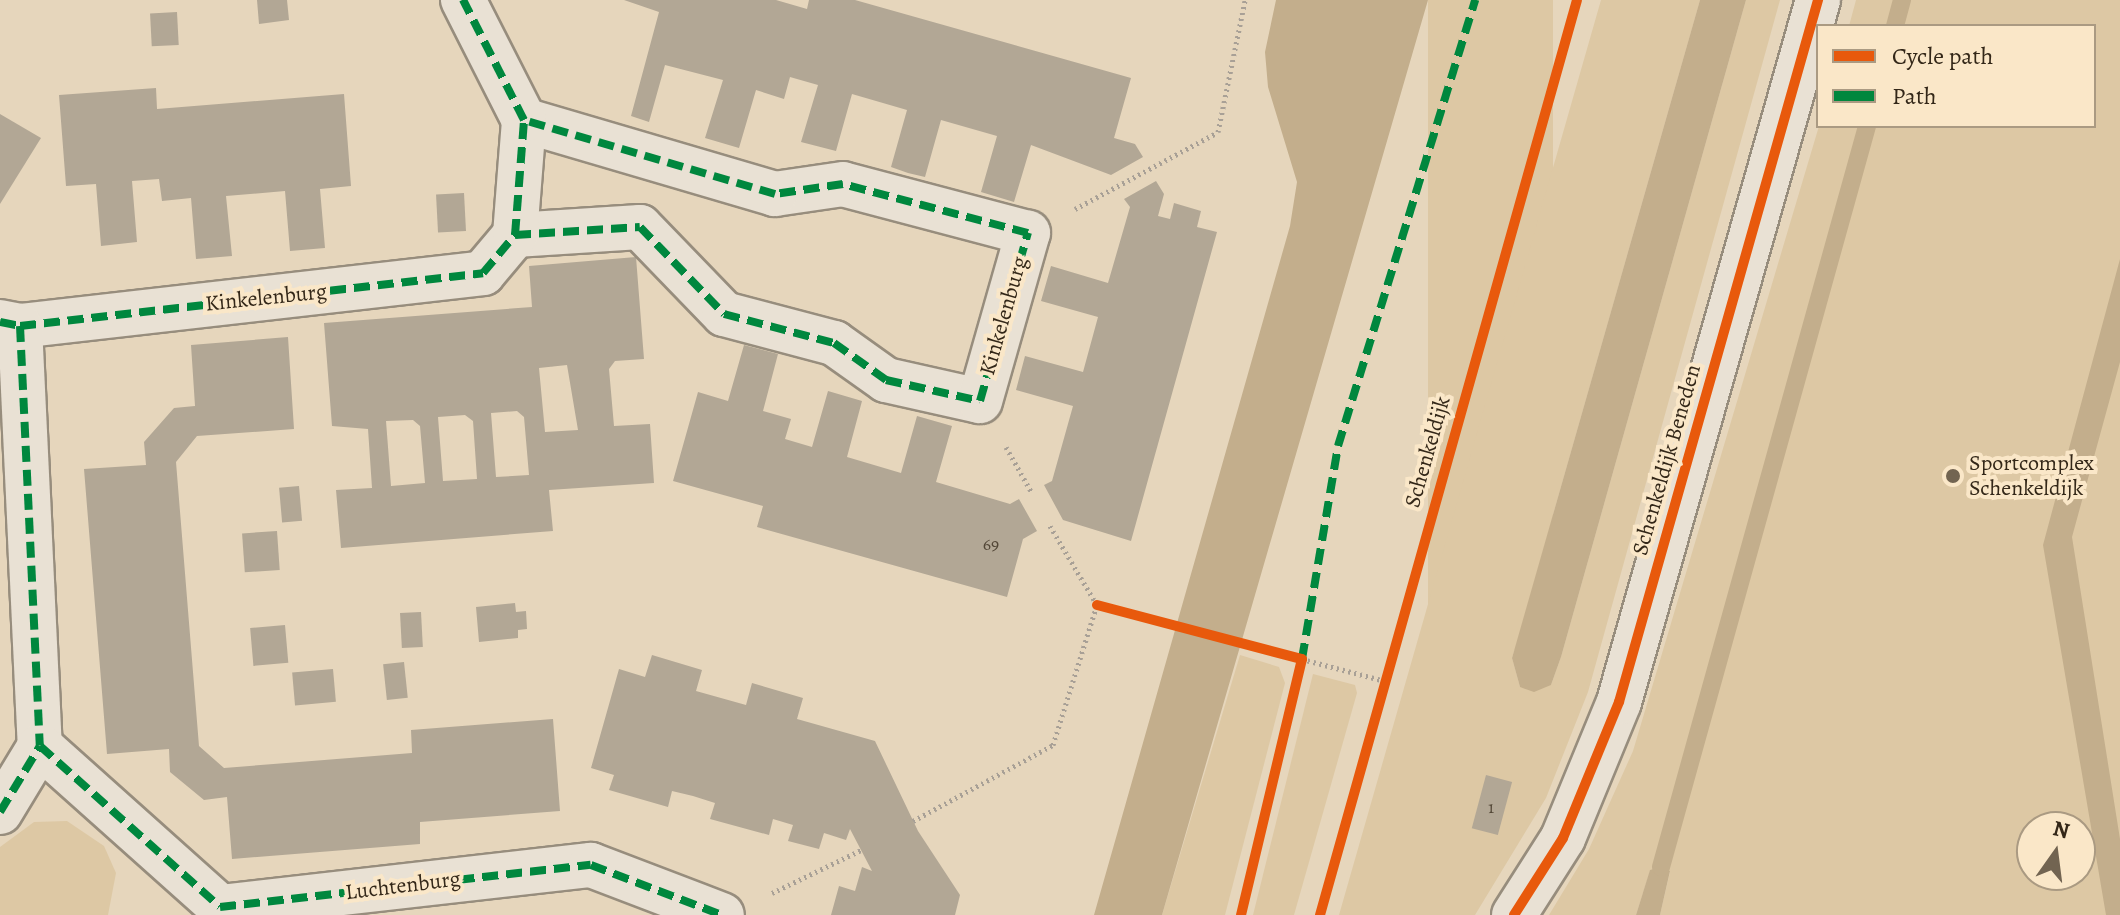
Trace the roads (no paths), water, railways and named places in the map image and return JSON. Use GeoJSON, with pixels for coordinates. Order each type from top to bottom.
{"type":"FeatureCollection","features":[{"type":"Feature","properties":{"kind":"street"},"geometry":{"type":"LineString","coordinates":[[463,0],[524,120],[515,235]]}},
{"type":"Feature","properties":{"kind":"street","name":"Schenkeldijk Beneden"},"geometry":{"type":"LineString","coordinates":[[1514,915],[1563,838],[1619,702],[1818,0]]}},
{"type":"Feature","properties":{"kind":"street","name":"Kinkelenburg"},"geometry":{"type":"LineString","coordinates":[[10,324],[483,273],[515,235],[640,227],[724,314],[834,343],[886,380],[980,401],[1028,233],[843,184],[775,194],[524,120]]}},
{"type":"Feature","properties":{"kind":"street"},"geometry":{"type":"LineString","coordinates":[[0,812],[40,746],[10,324]]}},
{"type":"Feature","properties":{"kind":"street","name":"Luchtenburg"},"geometry":{"type":"LineString","coordinates":[[40,746],[220,907],[591,865],[722,915]]}},
{"type":"Feature","properties":{"kind":"waterway"},"geometry":{"type":"LineString","coordinates":[[1896,24],[1902,0]]}},
{"type":"Feature","properties":{"kind":"waterway"},"geometry":{"type":"LineString","coordinates":[[1661,867],[1866,128]]}},
{"type":"Feature","properties":{"kind":"place","name":"Sportcomplex Schenkeldijk"},"geometry":{"type":"Point","coordinates":[1953,476]}}]}
